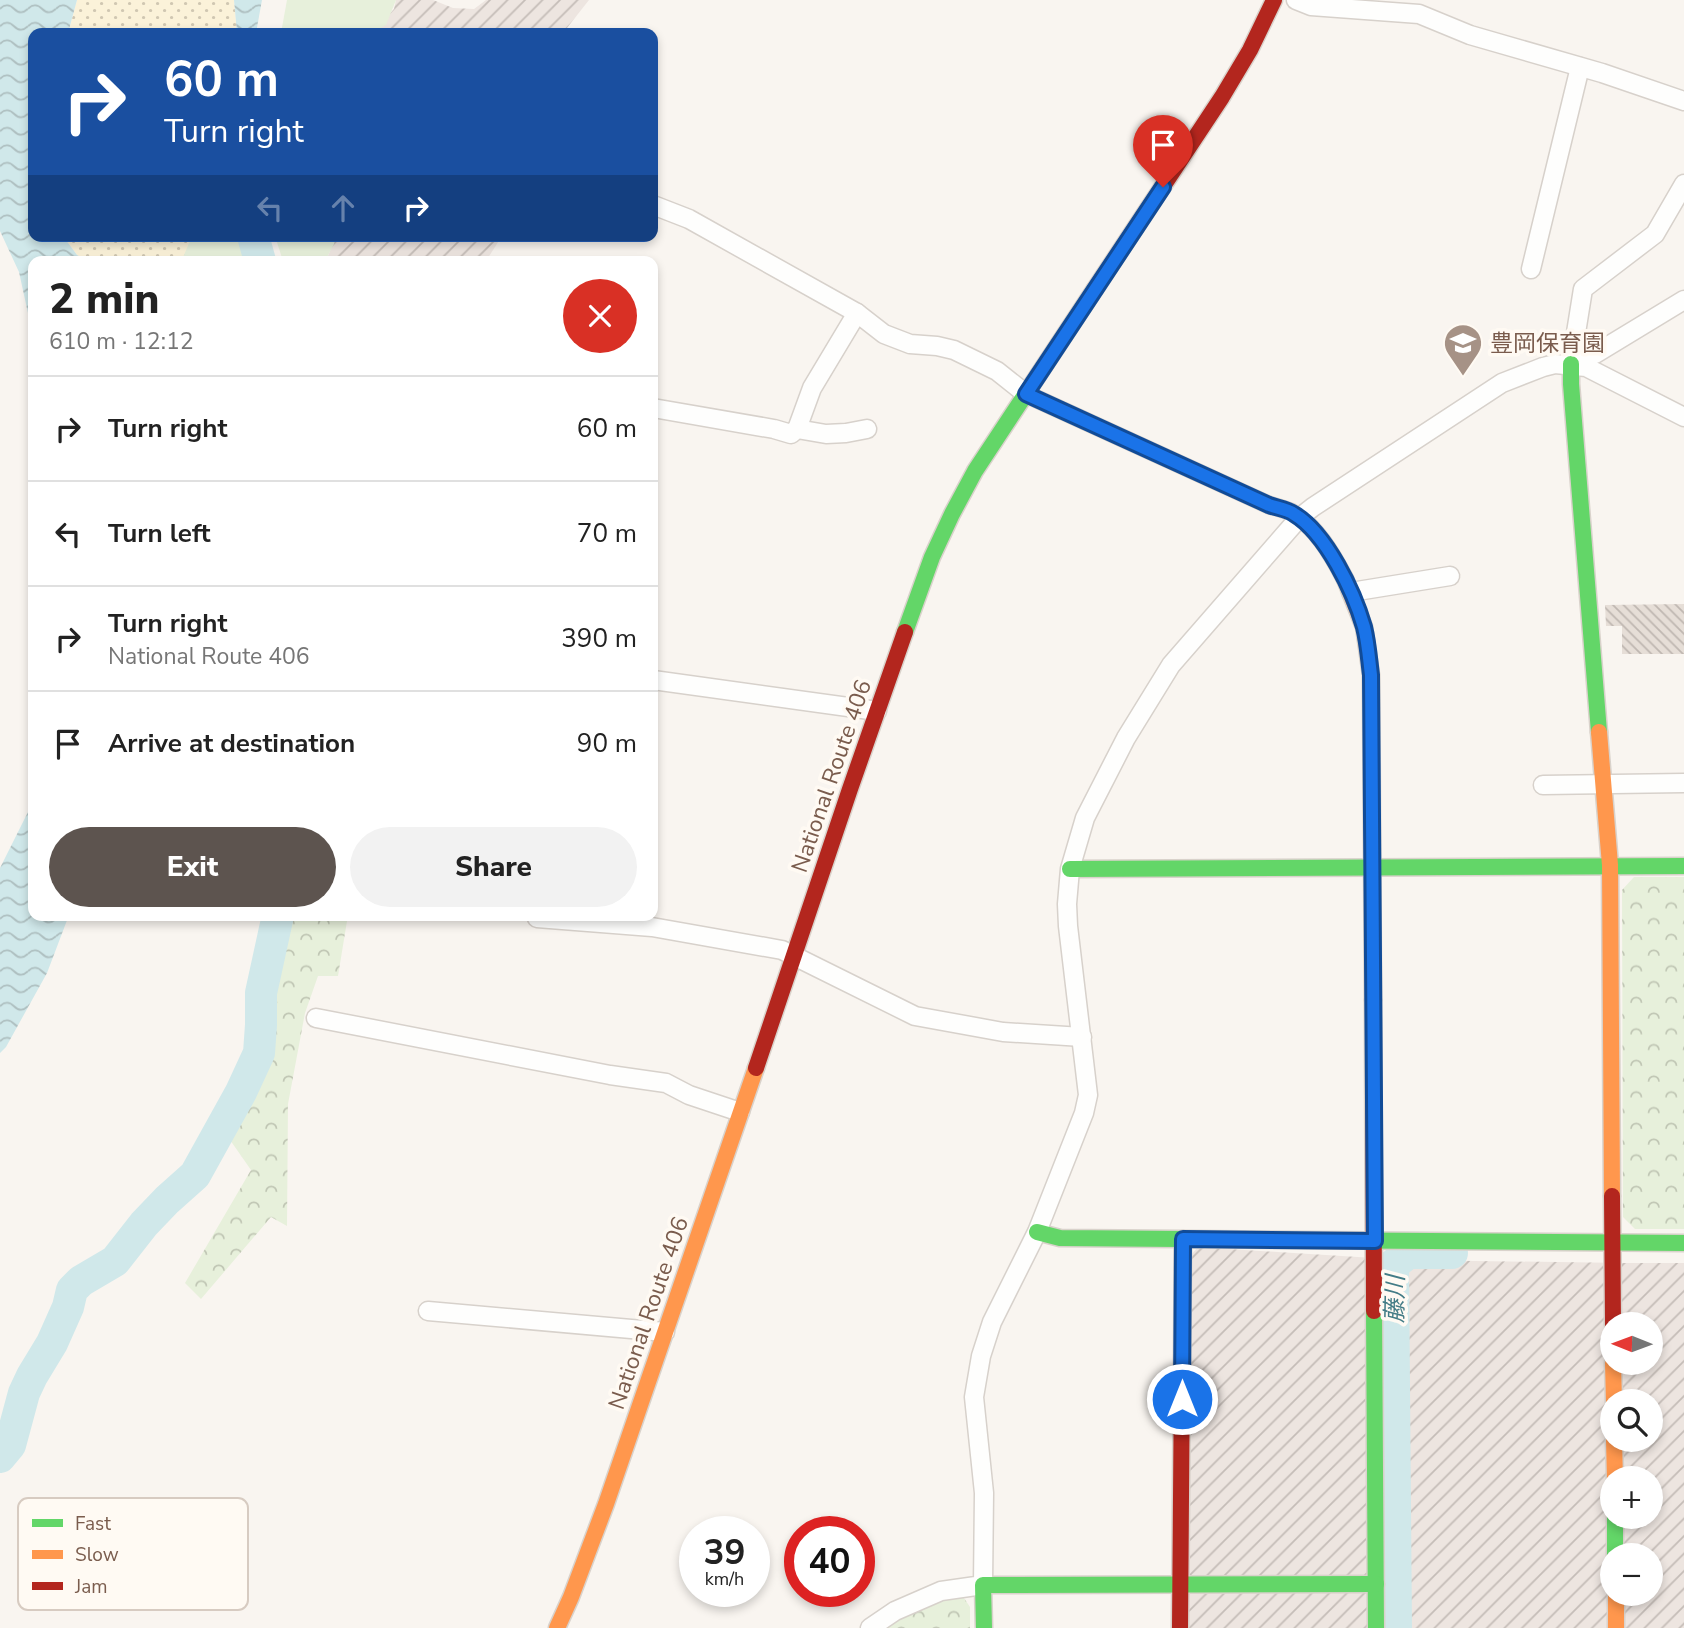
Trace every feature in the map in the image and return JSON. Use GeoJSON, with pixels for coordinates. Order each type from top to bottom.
{"type":"FeatureCollection","features":[{"type":"Feature","properties":{"kind":"main road","name":"National Route 406"},"geometry":{"type":"LineString","coordinates":[[557,1628],[600,1520],[932,557],[975,471],[1222,97],[1250,50],[1274,0]]}},
{"type":"Feature","properties":{"kind":"main road"},"geometry":{"type":"LineString","coordinates":[[1571,364],[1610,865],[1613,1312]]}},
{"type":"Feature","properties":{"kind":"main road"},"geometry":{"type":"LineString","coordinates":[[1026,394],[1269,505],[1293,513],[1308,525],[1329,551],[1351,593],[1364,628],[1371,675],[1376,1628]]}},
{"type":"Feature","properties":{"kind":"main road"},"geometry":{"type":"LineString","coordinates":[[1070,869],[1684,866]]}},
{"type":"Feature","properties":{"kind":"main road"},"geometry":{"type":"LineString","coordinates":[[1037,1231],[1060,1238],[1684,1243]]}},
{"type":"Feature","properties":{"kind":"main road"},"geometry":{"type":"LineString","coordinates":[[1181,1628],[1183,1239]]}},
{"type":"Feature","properties":{"kind":"main road"},"geometry":{"type":"LineString","coordinates":[[984,1628],[983,1585],[1376,1584]]}},
{"type":"Feature","properties":{"kind":"main road"},"geometry":{"type":"LineString","coordinates":[[1616,1606],[1616,1628]]}},
{"type":"Feature","properties":{"kind":"street"},"geometry":{"type":"LineString","coordinates":[[1296,0],[1311,6],[1419,14],[1470,35],[1684,101]]}},
{"type":"Feature","properties":{"kind":"street"},"geometry":{"type":"LineString","coordinates":[[1531,269],[1580,67]]}},
{"type":"Feature","properties":{"kind":"street"},"geometry":{"type":"LineString","coordinates":[[1571,364],[1583,289],[1654,234],[1684,184]]}},
{"type":"Feature","properties":{"kind":"street"},"geometry":{"type":"LineString","coordinates":[[658,207],[689,219],[857,313],[884,334],[910,344],[954,350],[997,371],[1026,394]]}},
{"type":"Feature","properties":{"kind":"street"},"geometry":{"type":"LineString","coordinates":[[1571,364],[1595,354],[1684,300]]}},
{"type":"Feature","properties":{"kind":"street"},"geometry":{"type":"LineString","coordinates":[[658,409],[774,429],[792,435],[797,429],[812,388],[857,313]]}},
{"type":"Feature","properties":{"kind":"street"},"geometry":{"type":"LineString","coordinates":[[870,1628],[895,1611],[941,1591],[983,1585],[984,1493],[974,1397],[981,1356],[992,1322],[1037,1231],[1084,1113],[1088,1095],[1068,926],[1067,888],[1070,869],[1086,818],[1126,738],[1171,665],[1299,518],[1313,506],[1502,383],[1543,367],[1571,364],[1586,367],[1684,417]]}},
{"type":"Feature","properties":{"kind":"street"},"geometry":{"type":"LineString","coordinates":[[797,429],[826,434],[867,429]]}},
{"type":"Feature","properties":{"kind":"street"},"geometry":{"type":"LineString","coordinates":[[1351,593],[1450,576]]}},
{"type":"Feature","properties":{"kind":"street"},"geometry":{"type":"LineString","coordinates":[[658,681],[877,711]]}},
{"type":"Feature","properties":{"kind":"street"},"geometry":{"type":"LineString","coordinates":[[1543,785],[1684,783]]}},
{"type":"Feature","properties":{"kind":"street"},"geometry":{"type":"LineString","coordinates":[[575,921],[652,927],[782,950],[915,1016],[1003,1032],[1082,1038]]}},
{"type":"Feature","properties":{"kind":"street"},"geometry":{"type":"LineString","coordinates":[[316,1018],[596,1073],[666,1083],[689,1095],[740,1112]]}},
{"type":"Feature","properties":{"kind":"street"},"geometry":{"type":"LineString","coordinates":[[428,1311],[665,1332]]}},
{"type":"Feature","properties":{"kind":"shaded area"},"geometry":{"type":"Polygon","coordinates":[[[396,0],[433,0],[453,8],[474,9],[486,0],[589,0],[567,28],[377,28],[394,9],[396,0]]]}},
{"type":"Feature","properties":{"kind":"shaded area"},"geometry":{"type":"Polygon","coordinates":[[[334,242],[498,242],[489,256],[328,256],[334,242]]]}},
{"type":"Feature","properties":{"kind":"shaded area"},"geometry":{"type":"Polygon","coordinates":[[[1198,1247],[1406,1260],[1684,1263],[1684,1628],[1188,1628],[1189,1257],[1198,1247]]]}},
{"type":"Feature","properties":{"kind":"green space"},"geometry":{"type":"Polygon","coordinates":[[[287,0],[396,0],[386,25],[381,28],[282,28],[287,0]]]}},
{"type":"Feature","properties":{"kind":"green space"},"geometry":{"type":"Polygon","coordinates":[[[189,242],[250,242],[254,256],[183,256],[189,242]]]}},
{"type":"Feature","properties":{"kind":"green space"},"geometry":{"type":"Polygon","coordinates":[[[277,242],[334,242],[328,256],[281,256],[277,242]]]}},
{"type":"Feature","properties":{"kind":"green space"},"geometry":{"type":"Polygon","coordinates":[[[1634,877],[1684,877],[1684,1229],[1635,1229],[1623,1217],[1622,890],[1634,877]]]}},
{"type":"Feature","properties":{"kind":"green space"},"geometry":{"type":"Polygon","coordinates":[[[277,921],[347,921],[338,976],[318,976],[305,1013],[288,1104],[287,1226],[271,1217],[201,1299],[185,1283],[251,1170],[221,1127],[259,1053],[261,993],[277,921]]]}},
{"type":"Feature","properties":{"kind":"green space"},"geometry":{"type":"Polygon","coordinates":[[[941,1598],[964,1598],[970,1607],[970,1628],[882,1628],[896,1618],[941,1598]]]}},
{"type":"Feature","properties":{"kind":"sand"},"geometry":{"type":"Polygon","coordinates":[[[77,0],[234,0],[237,28],[69,28],[77,0]]]}},
{"type":"Feature","properties":{"kind":"sand"},"geometry":{"type":"Polygon","coordinates":[[[67,242],[189,242],[184,256],[77,255],[67,242]]]}},
{"type":"Feature","properties":{"kind":"water"},"geometry":{"type":"Polygon","coordinates":[[[0,0],[77,0],[69,28],[28,28],[28,242],[67,242],[79,256],[28,256],[28,313],[19,272],[0,231],[0,0]]]}},
{"type":"Feature","properties":{"kind":"water"},"geometry":{"type":"Polygon","coordinates":[[[234,0],[262,0],[257,28],[237,28],[234,0]]]}},
{"type":"Feature","properties":{"kind":"water"},"geometry":{"type":"Polygon","coordinates":[[[28,812],[28,921],[67,921],[47,973],[6,1047],[0,1053],[0,868],[28,812]]]}},
{"type":"Feature","properties":{"kind":"building"},"geometry":{"type":"Polygon","coordinates":[[[1684,604],[1684,654],[1622,654],[1622,626],[1606,626],[1605,605],[1684,604]]]}},
{"type":"Feature","properties":{"kind":"waterway"},"geometry":{"type":"LineString","coordinates":[[255,242],[259,256]]}},
{"type":"Feature","properties":{"kind":"waterway"},"geometry":{"type":"LineString","coordinates":[[0,1457],[10,1445],[24,1393],[52,1343],[68,1307],[72,1290],[81,1281],[115,1261],[144,1224],[195,1175],[241,1092],[259,1053],[261,993],[277,921]]}},
{"type":"Feature","properties":{"kind":"waterway","name":"藤川"},"geometry":{"type":"LineString","coordinates":[[1396,1628],[1393,1265],[1408,1253],[1452,1253]]}},
{"type":"Feature","properties":{"kind":"traffic: fast"},"geometry":{"type":"LineString","coordinates":[[905,632],[932,557],[975,471],[1095,289]]}},
{"type":"Feature","properties":{"kind":"traffic: fast"},"geometry":{"type":"LineString","coordinates":[[1571,364],[1599,732]]}},
{"type":"Feature","properties":{"kind":"traffic: fast"},"geometry":{"type":"LineString","coordinates":[[1026,394],[1269,505],[1291,512],[1316,533],[1345,579]]}},
{"type":"Feature","properties":{"kind":"traffic: fast"},"geometry":{"type":"LineString","coordinates":[[1070,869],[1684,866]]}},
{"type":"Feature","properties":{"kind":"traffic: fast"},"geometry":{"type":"LineString","coordinates":[[1037,1232],[1060,1238],[1684,1243]]}},
{"type":"Feature","properties":{"kind":"traffic: fast"},"geometry":{"type":"LineString","coordinates":[[1374,1311],[1376,1628]]}},
{"type":"Feature","properties":{"kind":"traffic: fast"},"geometry":{"type":"LineString","coordinates":[[1615,1529],[1615,1543]]}},
{"type":"Feature","properties":{"kind":"traffic: fast"},"geometry":{"type":"LineString","coordinates":[[984,1628],[983,1585],[1376,1584]]}},
{"type":"Feature","properties":{"kind":"traffic: slow"},"geometry":{"type":"LineString","coordinates":[[1345,579],[1364,627],[1371,675],[1373,1000]]}},
{"type":"Feature","properties":{"kind":"traffic: slow"},"geometry":{"type":"LineString","coordinates":[[1599,732],[1610,865],[1612,1196]]}},
{"type":"Feature","properties":{"kind":"traffic: slow"},"geometry":{"type":"LineString","coordinates":[[557,1628],[606,1504],[756,1068]]}},
{"type":"Feature","properties":{"kind":"traffic: slow"},"geometry":{"type":"LineString","coordinates":[[1613,1376],[1614,1389]]}},
{"type":"Feature","properties":{"kind":"traffic: slow"},"geometry":{"type":"LineString","coordinates":[[1614,1452],[1615,1466]]}},
{"type":"Feature","properties":{"kind":"traffic: slow"},"geometry":{"type":"LineString","coordinates":[[1616,1606],[1616,1628]]}},
{"type":"Feature","properties":{"kind":"traffic: jam"},"geometry":{"type":"LineString","coordinates":[[1095,289],[1222,97],[1250,50],[1274,0]]}},
{"type":"Feature","properties":{"kind":"traffic: jam"},"geometry":{"type":"LineString","coordinates":[[756,1068],[905,632]]}},
{"type":"Feature","properties":{"kind":"traffic: jam"},"geometry":{"type":"LineString","coordinates":[[1373,1000],[1374,1311]]}},
{"type":"Feature","properties":{"kind":"traffic: jam"},"geometry":{"type":"LineString","coordinates":[[1612,1196],[1613,1312]]}},
{"type":"Feature","properties":{"kind":"traffic: jam"},"geometry":{"type":"LineString","coordinates":[[1180,1628],[1183,1239]]}},
{"type":"Feature","properties":{"kind":"place","name":"豊岡保育園"},"geometry":{"type":"Point","coordinates":[1463,377]}},
{"type":"Feature","properties":{"kind":"route"},"geometry":{"type":"LineString","coordinates":[[1163,187],[1026,394],[1269,505],[1293,513],[1308,525],[1338,566],[1359,610],[1371,675],[1375,1241],[1183,1239],[1182,1399]]}}]}
